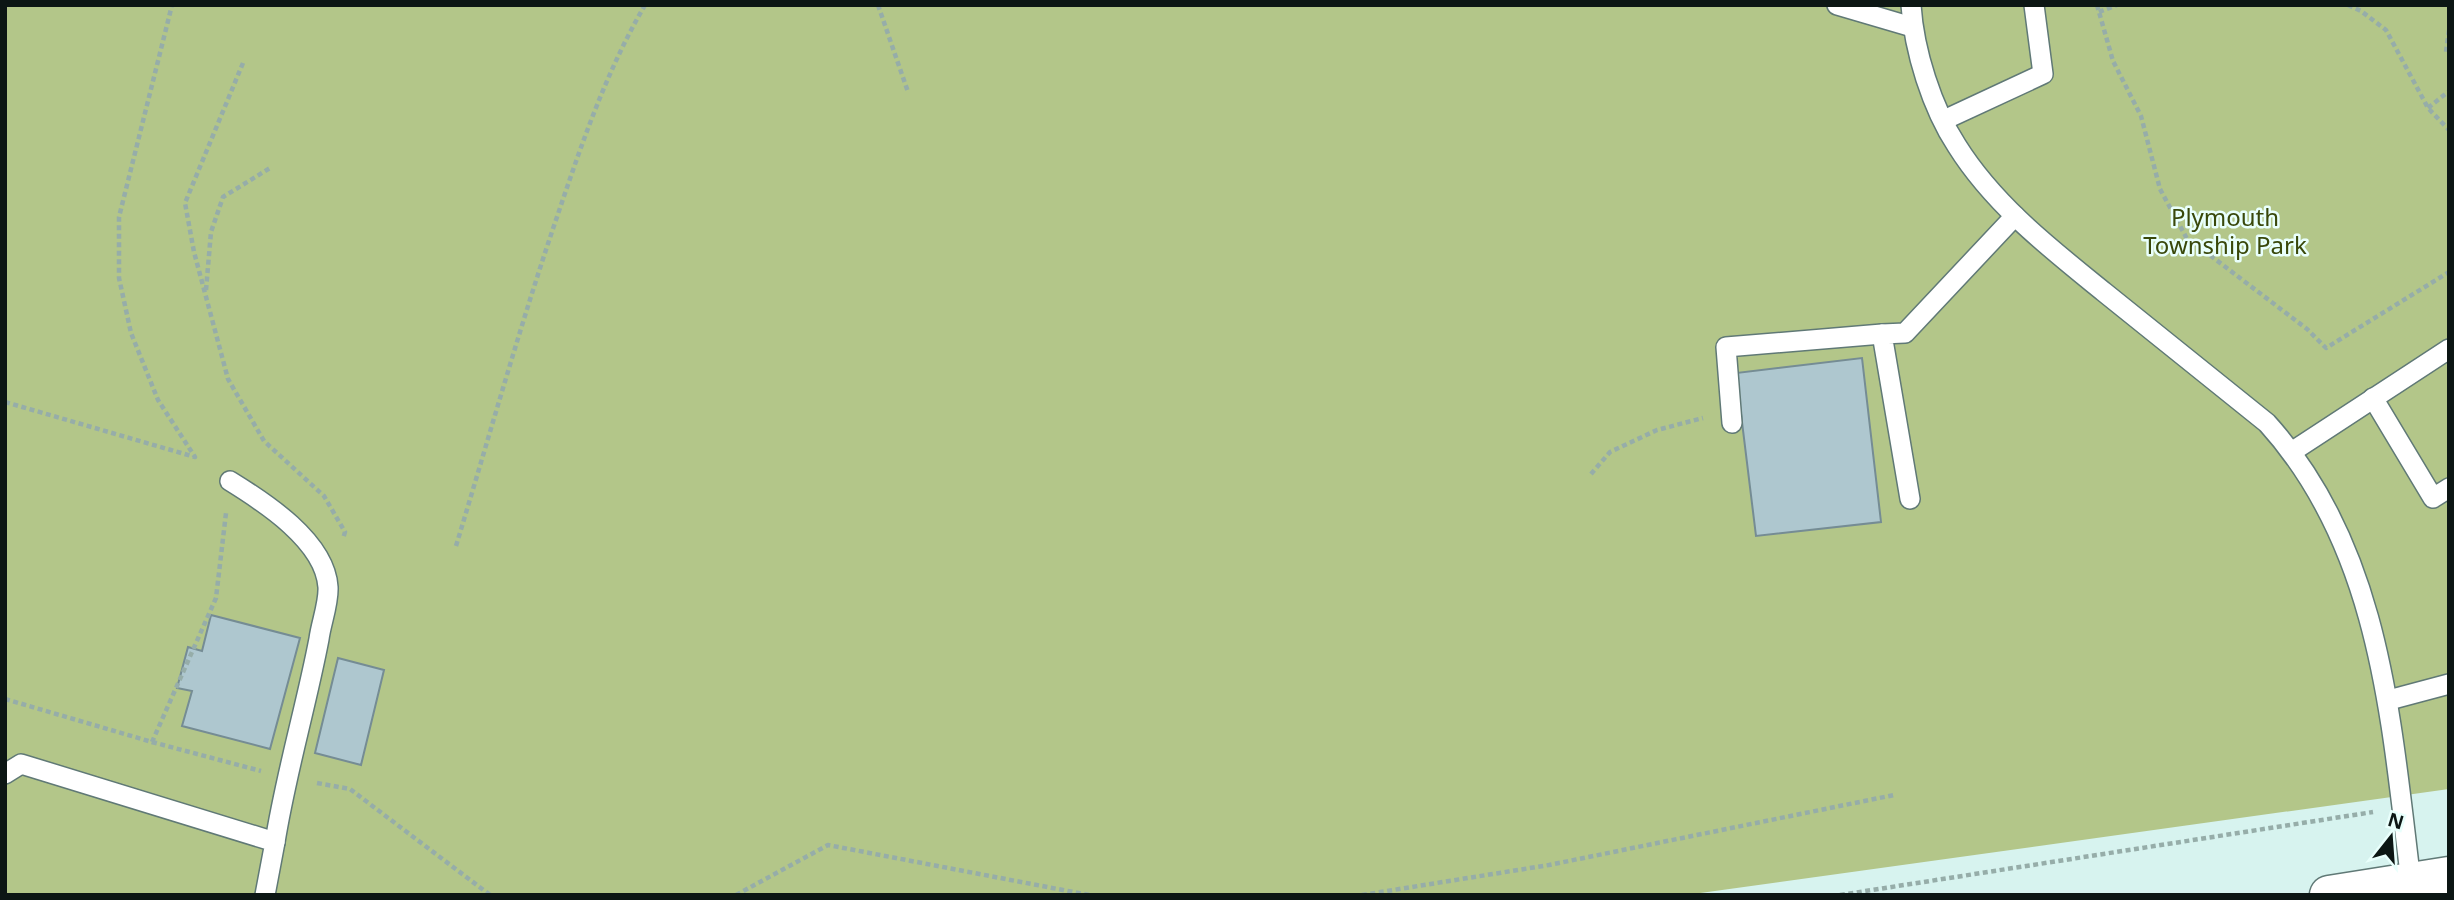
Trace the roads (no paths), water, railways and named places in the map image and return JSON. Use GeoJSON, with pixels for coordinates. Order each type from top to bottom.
{"type":"FeatureCollection","features":[{"type":"Feature","properties":{"kind":"street"},"geometry":{"type":"LineString","coordinates":[[2329,895],[2449,876]]}},
{"type":"Feature","properties":{"kind":"lane"},"geometry":{"type":"LineString","coordinates":[[1837,5],[1912,27]]}},
{"type":"Feature","properties":{"kind":"lane"},"geometry":{"type":"LineString","coordinates":[[1911,5],[1912,27],[1925,76],[1944,120],[1956,146],[2002,205],[2075,269],[2267,423],[2293,451],[2354,564],[2389,700],[2411,882]]}},
{"type":"Feature","properties":{"kind":"lane"},"geometry":{"type":"LineString","coordinates":[[1944,120],[2043,74],[2034,5]]}},
{"type":"Feature","properties":{"kind":"lane"},"geometry":{"type":"LineString","coordinates":[[1732,417],[1726,347],[1905,332],[2015,216]]}},
{"type":"Feature","properties":{"kind":"lane"},"geometry":{"type":"LineString","coordinates":[[1882,334],[1910,499]]}},
{"type":"Feature","properties":{"kind":"lane"},"geometry":{"type":"LineString","coordinates":[[2293,451],[2449,349]]}},
{"type":"Feature","properties":{"kind":"lane"},"geometry":{"type":"LineString","coordinates":[[2373,398],[2433,498],[2449,488]]}},
{"type":"Feature","properties":{"kind":"lane"},"geometry":{"type":"LineString","coordinates":[[230,481],[277,510],[317,556],[328,586],[308,694],[286,777],[265,895]]}},
{"type":"Feature","properties":{"kind":"lane"},"geometry":{"type":"LineString","coordinates":[[2389,700],[2449,684]]}},
{"type":"Feature","properties":{"kind":"lane"},"geometry":{"type":"LineString","coordinates":[[5,774],[21,764],[275,842]]}},
{"type":"Feature","properties":{"kind":"park label","name":"Plymouth Township Park"},"geometry":{"type":"Point","coordinates":[2225,230]}}]}
